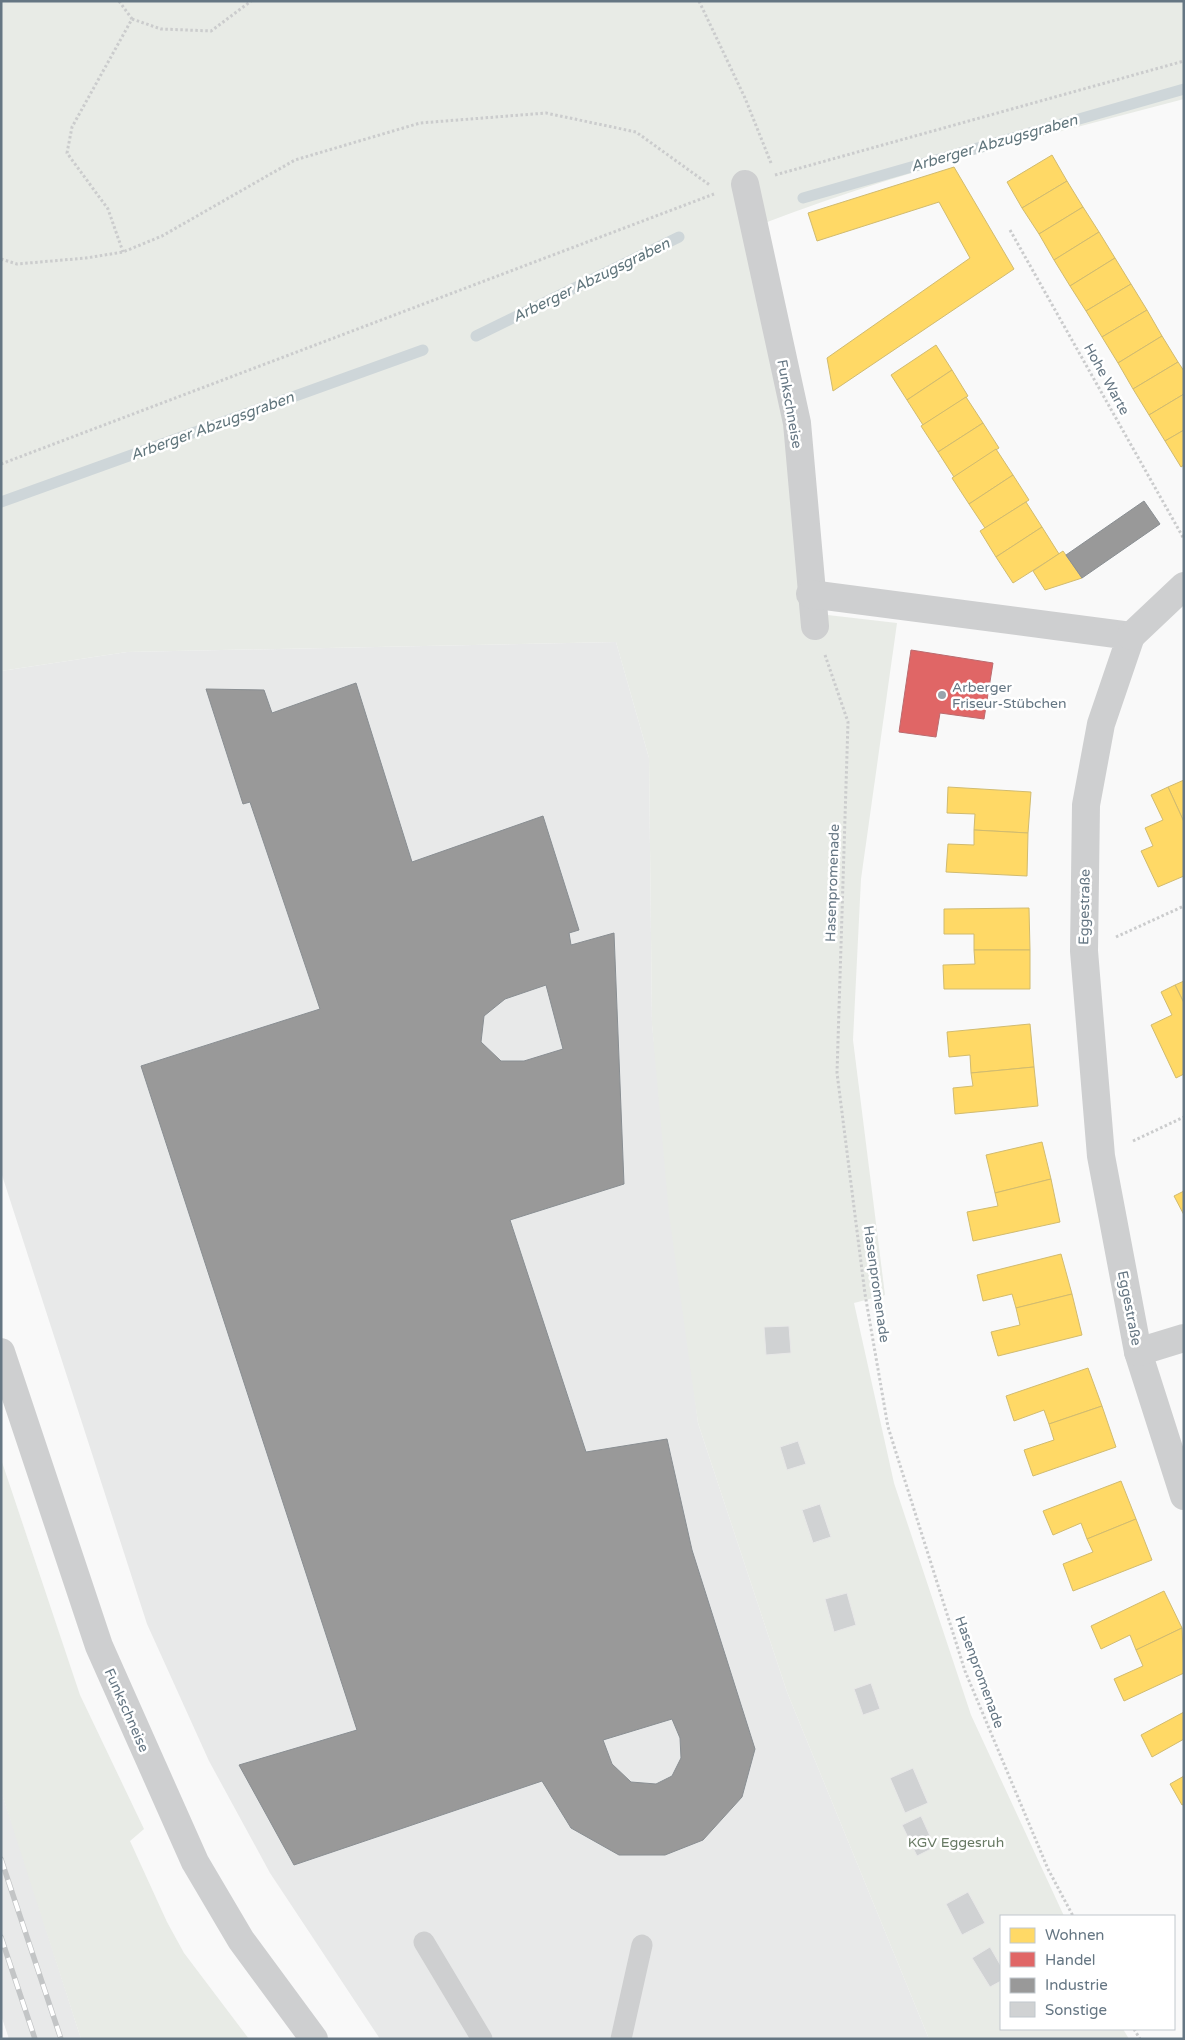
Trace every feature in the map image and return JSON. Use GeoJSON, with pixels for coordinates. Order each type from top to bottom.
{"type":"FeatureCollection","features":[{"type":"Feature","properties":{"kind":"street","name":"Funkschneise"},"geometry":{"type":"LineString","coordinates":[[733,188],[797,423],[810,594],[815,626]]}},
{"type":"Feature","properties":{"kind":"street"},"geometry":{"type":"LineString","coordinates":[[810,594],[1131,636],[1184,586]]}},
{"type":"Feature","properties":{"kind":"street","name":"Eggestraße"},"geometry":{"type":"LineString","coordinates":[[1131,636],[1101,724],[1086,805],[1084,951],[1101,1156],[1138,1352],[1184,1496]]}},
{"type":"Feature","properties":{"kind":"street"},"geometry":{"type":"LineString","coordinates":[[1138,1352],[1184,1338]]}},
{"type":"Feature","properties":{"kind":"street","name":"Funkschneise"},"geometry":{"type":"LineString","coordinates":[[1,1352],[99,1646],[195,1862],[241,1940],[314,2039]]}},
{"type":"Feature","properties":{"kind":"lane"},"geometry":{"type":"LineString","coordinates":[[424,1942],[482,2039]]}},
{"type":"Feature","properties":{"kind":"lane"},"geometry":{"type":"LineString","coordinates":[[622,2039],[642,1945]]}},
{"type":"Feature","properties":{"kind":"path"},"geometry":{"type":"LineString","coordinates":[[119,1],[132,19],[161,29],[211,31],[251,1]]}},
{"type":"Feature","properties":{"kind":"path"},"geometry":{"type":"LineString","coordinates":[[699,1],[745,98],[776,175]]}},
{"type":"Feature","properties":{"kind":"path"},"geometry":{"type":"LineString","coordinates":[[122,252],[108,209],[67,153],[72,127],[132,19]]}},
{"type":"Feature","properties":{"kind":"path"},"geometry":{"type":"LineString","coordinates":[[1,464],[733,188],[1184,61]]}},
{"type":"Feature","properties":{"kind":"path"},"geometry":{"type":"LineString","coordinates":[[1,259],[17,264],[86,258],[122,252],[162,236],[295,160],[420,124],[546,113],[636,132],[733,188]]}},
{"type":"Feature","properties":{"kind":"path","name":"Hohe Warte"},"geometry":{"type":"LineString","coordinates":[[1010,230],[1184,539]]}},
{"type":"Feature","properties":{"kind":"path","name":"Hasenpromenade"},"geometry":{"type":"LineString","coordinates":[[815,626],[848,722],[837,1073],[865,1294],[888,1427],[965,1671],[1048,1869],[1072,1915]]}},
{"type":"Feature","properties":{"kind":"path"},"geometry":{"type":"LineString","coordinates":[[1084,951],[1184,906]]}},
{"type":"Feature","properties":{"kind":"path"},"geometry":{"type":"LineString","coordinates":[[1101,1156],[1184,1117]]}},
{"type":"Feature","properties":{"kind":"shaded area"},"geometry":{"type":"Polygon","coordinates":[[[616,642],[649,758],[652,1025],[698,1423],[787,1692],[929,2039],[380,2039],[270,1873],[209,1761],[147,1624],[1,1172],[1,671],[127,652],[616,642]]]}},
{"type":"Feature","properties":{"kind":"shaded area"},"geometry":{"type":"Polygon","coordinates":[[[1,1791],[81,2039],[9,2039],[1,2015],[1,1791]]]}},
{"type":"Feature","properties":{"kind":"green space","name":"KGV Eggesruh"},"geometry":{"type":"Polygon","coordinates":[[[1,1],[1184,1],[1184,99],[915,172],[757,226],[819,614],[897,623],[861,879],[853,1040],[885,1295],[854,1303],[894,1483],[971,1715],[1064,1915],[1000,1915],[1000,2030],[1124,2030],[1129,2039],[929,2039],[787,1692],[698,1423],[669,1214],[652,1025],[649,758],[616,642],[127,652],[1,671],[1,1]]]}},
{"type":"Feature","properties":{"kind":"green space"},"geometry":{"type":"Polygon","coordinates":[[[1,1459],[80,1695],[144,1829],[130,1841],[167,1922],[184,1953],[249,2039],[81,2039],[1,1791],[1,1459]]]}},
{"type":"Feature","properties":{"kind":"building: Wohnen"},"geometry":{"type":"Polygon","coordinates":[[[1052,155],[1067,181],[1022,208],[1007,182],[1052,155]]]}},
{"type":"Feature","properties":{"kind":"building: Wohnen"},"geometry":{"type":"Polygon","coordinates":[[[954,167],[1014,269],[833,391],[827,358],[970,258],[939,202],[817,241],[808,213],[954,167]]]}},
{"type":"Feature","properties":{"kind":"building: Wohnen"},"geometry":{"type":"Polygon","coordinates":[[[1067,181],[1083,207],[1039,234],[1022,208],[1067,181]]]}},
{"type":"Feature","properties":{"kind":"building: Wohnen"},"geometry":{"type":"Polygon","coordinates":[[[1083,207],[1099,232],[1054,260],[1039,234],[1083,207]]]}},
{"type":"Feature","properties":{"kind":"building: Wohnen"},"geometry":{"type":"Polygon","coordinates":[[[1099,232],[1115,258],[1070,286],[1054,260],[1099,232]]]}},
{"type":"Feature","properties":{"kind":"building: Wohnen"},"geometry":{"type":"Polygon","coordinates":[[[1115,258],[1131,284],[1086,311],[1070,286],[1115,258]]]}},
{"type":"Feature","properties":{"kind":"building: Wohnen"},"geometry":{"type":"Polygon","coordinates":[[[1131,284],[1147,310],[1102,337],[1086,311],[1131,284]]]}},
{"type":"Feature","properties":{"kind":"building: Wohnen"},"geometry":{"type":"Polygon","coordinates":[[[1147,310],[1162,336],[1118,363],[1102,337],[1147,310]]]}},
{"type":"Feature","properties":{"kind":"building: Wohnen"},"geometry":{"type":"Polygon","coordinates":[[[1162,336],[1178,362],[1133,389],[1118,363],[1162,336]]]}},
{"type":"Feature","properties":{"kind":"building: Wohnen"},"geometry":{"type":"Polygon","coordinates":[[[936,345],[952,370],[907,400],[891,375],[936,345]]]}},
{"type":"Feature","properties":{"kind":"building: Wohnen"},"geometry":{"type":"Polygon","coordinates":[[[1178,362],[1184,371],[1184,394],[1149,415],[1133,389],[1178,362]]]}},
{"type":"Feature","properties":{"kind":"building: Wohnen"},"geometry":{"type":"Polygon","coordinates":[[[952,370],[968,396],[923,425],[907,400],[952,370]]]}},
{"type":"Feature","properties":{"kind":"building: Wohnen"},"geometry":{"type":"Polygon","coordinates":[[[1184,394],[1184,430],[1165,441],[1149,415],[1184,394]]]}},
{"type":"Feature","properties":{"kind":"building: Wohnen"},"geometry":{"type":"Polygon","coordinates":[[[966,397],[983,423],[938,452],[921,426],[966,397]]]}},
{"type":"Feature","properties":{"kind":"building: Wohnen"},"geometry":{"type":"Polygon","coordinates":[[[983,423],[999,448],[954,477],[938,452],[983,423]]]}},
{"type":"Feature","properties":{"kind":"building: Wohnen"},"geometry":{"type":"Polygon","coordinates":[[[1184,430],[1184,465],[1181,467],[1165,441],[1184,430]]]}},
{"type":"Feature","properties":{"kind":"building: Wohnen"},"geometry":{"type":"Polygon","coordinates":[[[996,449],[1013,475],[969,504],[952,478],[996,449]]]}},
{"type":"Feature","properties":{"kind":"building: Wohnen"},"geometry":{"type":"Polygon","coordinates":[[[1013,475],[1029,500],[985,528],[969,504],[1013,475]]]}},
{"type":"Feature","properties":{"kind":"building: Wohnen"},"geometry":{"type":"Polygon","coordinates":[[[1026,502],[1042,527],[996,557],[980,531],[1026,502]]]}},
{"type":"Feature","properties":{"kind":"building: Wohnen"},"geometry":{"type":"Polygon","coordinates":[[[1042,527],[1059,554],[1013,583],[996,557],[1042,527]]]}},
{"type":"Feature","properties":{"kind":"building: Wohnen"},"geometry":{"type":"Polygon","coordinates":[[[1063,551],[1082,578],[1045,590],[1033,571],[1063,551]]]}},
{"type":"Feature","properties":{"kind":"building: Wohnen"},"geometry":{"type":"Polygon","coordinates":[[[1184,780],[1184,822],[1168,787],[1184,780]]]}},
{"type":"Feature","properties":{"kind":"building: Wohnen"},"geometry":{"type":"Polygon","coordinates":[[[948,787],[1031,792],[1028,833],[974,830],[975,814],[947,813],[948,787]]]}},
{"type":"Feature","properties":{"kind":"building: Wohnen"},"geometry":{"type":"Polygon","coordinates":[[[1168,787],[1184,822],[1184,876],[1158,887],[1141,851],[1153,846],[1145,828],[1163,820],[1151,795],[1168,787]]]}},
{"type":"Feature","properties":{"kind":"building: Wohnen"},"geometry":{"type":"Polygon","coordinates":[[[974,830],[1028,833],[1027,876],[946,872],[948,844],[974,845],[974,830]]]}},
{"type":"Feature","properties":{"kind":"building: Wohnen"},"geometry":{"type":"Polygon","coordinates":[[[1029,908],[1030,950],[974,950],[974,934],[944,934],[944,909],[1029,908]]]}},
{"type":"Feature","properties":{"kind":"building: Wohnen"},"geometry":{"type":"Polygon","coordinates":[[[974,950],[1030,950],[1030,989],[944,989],[943,965],[975,964],[974,950]]]}},
{"type":"Feature","properties":{"kind":"building: Wohnen"},"geometry":{"type":"Polygon","coordinates":[[[1184,981],[1184,1003],[1175,985],[1184,981]]]}},
{"type":"Feature","properties":{"kind":"building: Wohnen"},"geometry":{"type":"Polygon","coordinates":[[[1175,985],[1184,1003],[1184,1074],[1176,1078],[1151,1025],[1172,1015],[1161,992],[1175,985]]]}},
{"type":"Feature","properties":{"kind":"building: Wohnen"},"geometry":{"type":"Polygon","coordinates":[[[1030,1024],[1034,1067],[971,1073],[970,1055],[949,1057],[947,1032],[1030,1024]]]}},
{"type":"Feature","properties":{"kind":"building: Wohnen"},"geometry":{"type":"Polygon","coordinates":[[[1034,1067],[1038,1106],[955,1114],[953,1088],[973,1086],[971,1073],[1034,1067]]]}},
{"type":"Feature","properties":{"kind":"building: Wohnen"},"geometry":{"type":"Polygon","coordinates":[[[1042,1142],[1051,1179],[995,1193],[986,1155],[1042,1142]]]}},
{"type":"Feature","properties":{"kind":"building: Wohnen"},"geometry":{"type":"Polygon","coordinates":[[[1051,1179],[1060,1222],[973,1241],[967,1212],[998,1206],[995,1193],[1051,1179]]]}},
{"type":"Feature","properties":{"kind":"building: Wohnen"},"geometry":{"type":"Polygon","coordinates":[[[1184,1191],[1184,1215],[1174,1196],[1184,1191]]]}},
{"type":"Feature","properties":{"kind":"building: Wohnen"},"geometry":{"type":"Polygon","coordinates":[[[1061,1254],[1072,1294],[1016,1308],[1012,1294],[983,1301],[977,1275],[1061,1254]]]}},
{"type":"Feature","properties":{"kind":"building: Wohnen"},"geometry":{"type":"Polygon","coordinates":[[[1072,1294],[1082,1335],[998,1356],[991,1332],[1020,1325],[1016,1308],[1072,1294]]]}},
{"type":"Feature","properties":{"kind":"building: Wohnen"},"geometry":{"type":"Polygon","coordinates":[[[1088,1368],[1102,1406],[1049,1424],[1044,1410],[1014,1421],[1006,1396],[1088,1368]]]}},
{"type":"Feature","properties":{"kind":"building: Wohnen"},"geometry":{"type":"Polygon","coordinates":[[[1102,1406],[1116,1447],[1033,1476],[1024,1450],[1054,1440],[1049,1424],[1102,1406]]]}},
{"type":"Feature","properties":{"kind":"building: Wohnen"},"geometry":{"type":"Polygon","coordinates":[[[1121,1481],[1136,1519],[1087,1539],[1081,1523],[1053,1535],[1043,1511],[1121,1481]]]}},
{"type":"Feature","properties":{"kind":"building: Wohnen"},"geometry":{"type":"Polygon","coordinates":[[[1136,1519],[1152,1560],[1073,1591],[1063,1564],[1093,1552],[1087,1539],[1136,1519]]]}},
{"type":"Feature","properties":{"kind":"building: Wohnen"},"geometry":{"type":"Polygon","coordinates":[[[1164,1591],[1182,1628],[1136,1650],[1130,1635],[1101,1649],[1091,1626],[1164,1591]]]}},
{"type":"Feature","properties":{"kind":"building: Wohnen"},"geometry":{"type":"Polygon","coordinates":[[[1182,1628],[1184,1673],[1124,1701],[1114,1679],[1143,1666],[1136,1650],[1182,1628]]]}},
{"type":"Feature","properties":{"kind":"building: Wohnen"},"geometry":{"type":"Polygon","coordinates":[[[1184,1712],[1184,1739],[1152,1757],[1141,1735],[1184,1712]]]}},
{"type":"Feature","properties":{"kind":"building: Wohnen"},"geometry":{"type":"Polygon","coordinates":[[[1184,1776],[1184,1804],[1182,1805],[1170,1784],[1184,1776]]]}},
{"type":"Feature","properties":{"kind":"building: Handel"},"geometry":{"type":"Polygon","coordinates":[[[911,650],[993,663],[984,719],[940,713],[936,737],[899,732],[911,650]]]}},
{"type":"Feature","properties":{"kind":"building: Industrie"},"geometry":{"type":"Polygon","coordinates":[[[1144,501],[1160,524],[1082,578],[1066,555],[1144,501]]]}},
{"type":"Feature","properties":{"kind":"building: Industrie"},"geometry":{"type":"Polygon","coordinates":[[[356,683],[412,862],[543,816],[579,930],[569,933],[571,945],[614,933],[624,1184],[510,1220],[586,1452],[667,1439],[692,1550],[755,1749],[742,1797],[703,1840],[665,1855],[619,1855],[571,1828],[542,1781],[294,1865],[239,1765],[357,1730],[141,1066],[320,1009],[250,802],[243,804],[206,689],[264,690],[272,713],[356,683]],[[546,985],[505,999],[484,1016],[481,1042],[501,1061],[524,1061],[563,1049],[546,985]],[[672,1719],[603,1740],[612,1764],[631,1782],[656,1784],[672,1776],[681,1758],[680,1738],[672,1719]]]}},
{"type":"Feature","properties":{"kind":"building: Sonstige"},"geometry":{"type":"Polygon","coordinates":[[[789,1326],[791,1353],[766,1355],[764,1327],[789,1326]]]}},
{"type":"Feature","properties":{"kind":"building: Sonstige"},"geometry":{"type":"Polygon","coordinates":[[[798,1441],[806,1464],[787,1470],[780,1447],[798,1441]]]}},
{"type":"Feature","properties":{"kind":"building: Sonstige"},"geometry":{"type":"Polygon","coordinates":[[[820,1504],[831,1537],[813,1543],[802,1510],[820,1504]]]}},
{"type":"Feature","properties":{"kind":"building: Sonstige"},"geometry":{"type":"Polygon","coordinates":[[[847,1593],[856,1625],[834,1632],[825,1599],[847,1593]]]}},
{"type":"Feature","properties":{"kind":"building: Sonstige"},"geometry":{"type":"Polygon","coordinates":[[[871,1683],[880,1709],[863,1715],[854,1689],[871,1683]]]}},
{"type":"Feature","properties":{"kind":"building: Sonstige"},"geometry":{"type":"Polygon","coordinates":[[[913,1768],[928,1803],[905,1813],[890,1778],[913,1768]]]}},
{"type":"Feature","properties":{"kind":"building: Sonstige"},"geometry":{"type":"Polygon","coordinates":[[[921,1816],[935,1847],[917,1856],[902,1825],[921,1816]]]}},
{"type":"Feature","properties":{"kind":"building: Sonstige"},"geometry":{"type":"Polygon","coordinates":[[[968,1892],[985,1923],[962,1935],[946,1904],[968,1892]]]}},
{"type":"Feature","properties":{"kind":"building: Sonstige"},"geometry":{"type":"Polygon","coordinates":[[[990,1947],[1000,1964],[1000,1982],[990,1987],[972,1958],[990,1947]]]}},
{"type":"Feature","properties":{"kind":"waterway","name":"Arberger Abzugsgraben"},"geometry":{"type":"LineString","coordinates":[[803,198],[1184,89]]}},
{"type":"Feature","properties":{"kind":"waterway","name":"Arberger Abzugsgraben"},"geometry":{"type":"LineString","coordinates":[[476,336],[679,237]]}},
{"type":"Feature","properties":{"kind":"waterway","name":"Arberger Abzugsgraben"},"geometry":{"type":"LineString","coordinates":[[1,502],[423,350]]}},
{"type":"Feature","properties":{"kind":"railway"},"geometry":{"type":"LineString","coordinates":[[1,1859],[61,2039]]}},
{"type":"Feature","properties":{"kind":"railway"},"geometry":{"type":"LineString","coordinates":[[1,1937],[35,2039]]}},
{"type":"Feature","properties":{"kind":"place","name":"Arberger Friseur-Stübchen"},"geometry":{"type":"Point","coordinates":[942,695]}}]}
